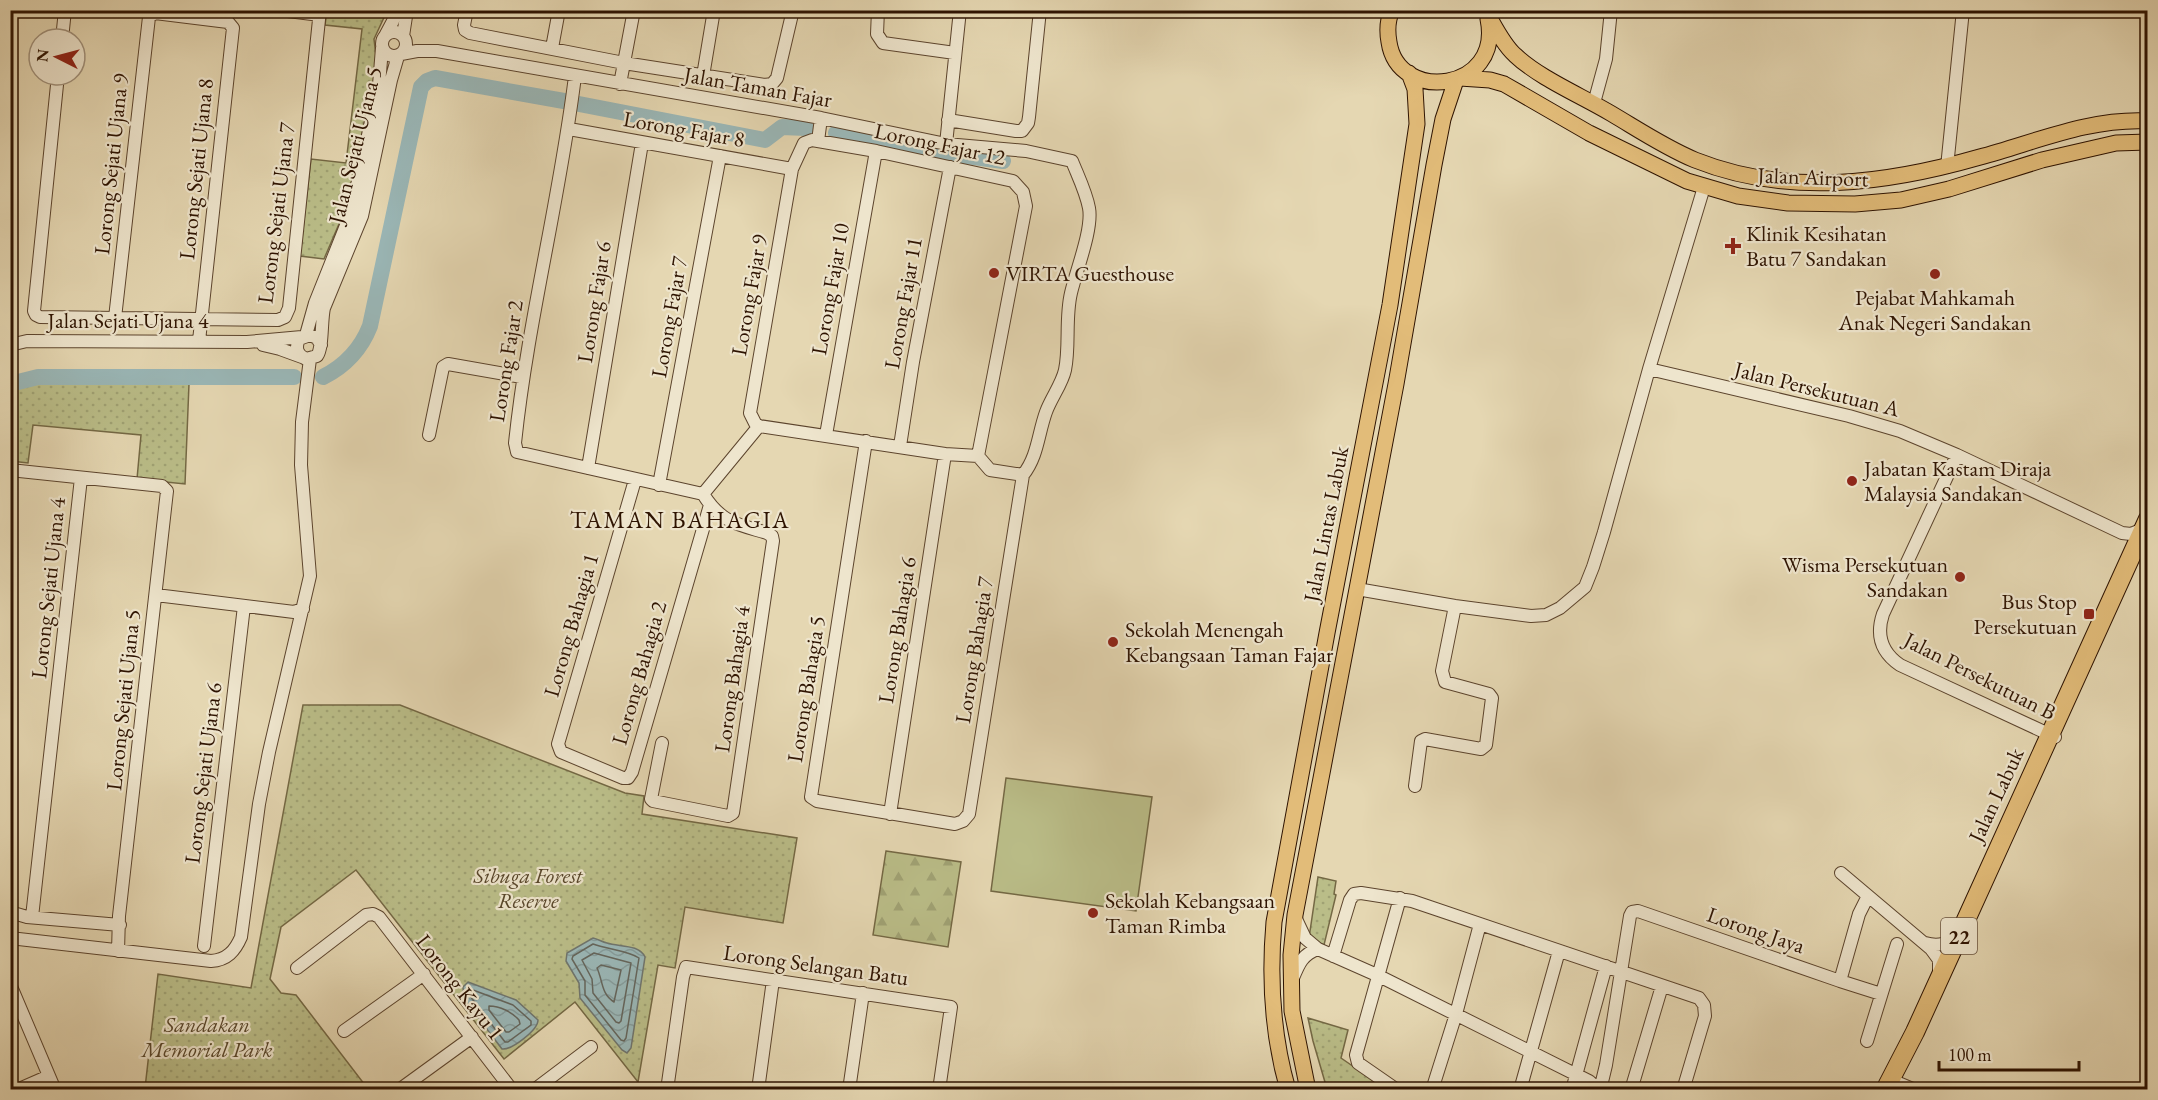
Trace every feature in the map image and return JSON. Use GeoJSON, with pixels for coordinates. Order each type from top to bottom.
{"type":"FeatureCollection","features":[{"type":"Feature","properties":{"kind":"highway","name":"Jalan Labuk"},"geometry":{"type":"LineString","coordinates":[[1891,1087],[1921,1035],[2146,526]]}},
{"type":"Feature","properties":{"kind":"highway","name":"Jalan Labuk"},"geometry":{"type":"LineString","coordinates":[[1891,1087],[1910,1041],[2052,736]]}},
{"type":"Feature","properties":{"kind":"main road"},"geometry":{"type":"LineString","coordinates":[[1385,10],[1390,47],[1397,62],[1409,74]]}},
{"type":"Feature","properties":{"kind":"main road"},"geometry":{"type":"LineString","coordinates":[[1387,31],[1392,10]]}},
{"type":"Feature","properties":{"kind":"main road"},"geometry":{"type":"LineString","coordinates":[[1458,79],[1472,70],[1482,58],[1488,44],[1490,29],[1486,12]]}},
{"type":"Feature","properties":{"kind":"main road","name":"Jalan Airport"},"geometry":{"type":"LineString","coordinates":[[1486,12],[1501,38],[1515,55],[1539,72],[1694,159],[1718,168],[1756,177],[1804,183],[1852,182],[1896,177],[1947,167],[2070,129],[2124,120],[2147,121]]}},
{"type":"Feature","properties":{"kind":"main road","name":"Jalan Airport"},"geometry":{"type":"LineString","coordinates":[[1409,74],[1438,83],[1458,79],[1483,79],[1504,84],[1589,133],[1704,187],[1749,198],[1788,203],[1901,200],[1949,189],[2042,160],[2116,142],[2148,142]]}},
{"type":"Feature","properties":{"kind":"main road","name":"Jalan Lintas Labuk"},"geometry":{"type":"LineString","coordinates":[[1288,1089],[1276,1044],[1273,1012],[1271,956],[1274,922],[1390,305],[1417,124],[1415,89],[1409,74]]}},
{"type":"Feature","properties":{"kind":"main road","name":"Jalan Lintas Labuk"},"geometry":{"type":"LineString","coordinates":[[1308,1089],[1293,1020],[1290,982],[1295,915],[1412,300],[1434,165],[1443,119],[1458,79]]}},
{"type":"Feature","properties":{"kind":"street"},"geometry":{"type":"LineString","coordinates":[[63,27],[65,10]]}},
{"type":"Feature","properties":{"kind":"street"},"geometry":{"type":"LineString","coordinates":[[280,10],[320,13]]}},
{"type":"Feature","properties":{"kind":"street","name":"Jalan Sejati Ujana 5"},"geometry":{"type":"LineString","coordinates":[[304,336],[351,213],[379,86],[383,42],[396,10]]}},
{"type":"Feature","properties":{"kind":"street"},"geometry":{"type":"LineString","coordinates":[[400,55],[406,47],[404,38],[407,10]]}},
{"type":"Feature","properties":{"kind":"street"},"geometry":{"type":"LineString","coordinates":[[467,10],[464,25],[465,30],[470,33],[624,63],[765,85],[772,84],[777,78],[793,10]]}},
{"type":"Feature","properties":{"kind":"street"},"geometry":{"type":"LineString","coordinates":[[552,48],[559,10]]}},
{"type":"Feature","properties":{"kind":"street"},"geometry":{"type":"LineString","coordinates":[[620,84],[634,10]]}},
{"type":"Feature","properties":{"kind":"street"},"geometry":{"type":"LineString","coordinates":[[703,76],[714,10]]}},
{"type":"Feature","properties":{"kind":"street"},"geometry":{"type":"LineString","coordinates":[[878,10],[877,34],[883,44],[955,52]]}},
{"type":"Feature","properties":{"kind":"street"},"geometry":{"type":"LineString","coordinates":[[946,144],[960,10]]}},
{"type":"Feature","properties":{"kind":"street"},"geometry":{"type":"LineString","coordinates":[[948,120],[1016,132],[1022,131],[1029,117],[1040,10]]}},
{"type":"Feature","properties":{"kind":"street"},"geometry":{"type":"LineString","coordinates":[[1594,103],[1606,59],[1611,10]]}},
{"type":"Feature","properties":{"kind":"street"},"geometry":{"type":"LineString","coordinates":[[1947,167],[1963,10]]}},
{"type":"Feature","properties":{"kind":"street","name":"Lorong Sejati Ujana 7"},"geometry":{"type":"LineString","coordinates":[[57,87],[34,310],[36,315],[40,317],[278,320],[285,316],[289,308],[320,13]]}},
{"type":"Feature","properties":{"kind":"street","name":"Lorong Sejati Ujana 8"},"geometry":{"type":"LineString","coordinates":[[151,15],[228,22],[233,28],[199,340]]}},
{"type":"Feature","properties":{"kind":"street","name":"Lorong Sejati Ujana 9"},"geometry":{"type":"LineString","coordinates":[[115,318],[151,15]]}},
{"type":"Feature","properties":{"kind":"street"},"geometry":{"type":"LineString","coordinates":[[396,32],[404,38],[437,51],[417,51],[390,56],[383,42],[396,32]]}},
{"type":"Feature","properties":{"kind":"street","name":"Jalan Taman Fajar"},"geometry":{"type":"LineString","coordinates":[[437,51],[821,118],[946,144],[1026,151],[1072,161]]}},
{"type":"Feature","properties":{"kind":"street","name":"Jalan Sejati Ujana 5"},"geometry":{"type":"LineString","coordinates":[[321,345],[321,320],[324,308],[355,234],[366,200],[391,80],[400,55]]}},
{"type":"Feature","properties":{"kind":"street","name":"Lorong Fajar 2"},"geometry":{"type":"LineString","coordinates":[[575,76],[569,129],[522,377],[515,443],[517,452],[659,485],[707,500]]}},
{"type":"Feature","properties":{"kind":"street"},"geometry":{"type":"LineString","coordinates":[[792,169],[804,142],[818,141],[821,118]]}},
{"type":"Feature","properties":{"kind":"street","name":"Lorong Fajar 8"},"geometry":{"type":"LineString","coordinates":[[569,129],[642,144],[792,169]]}},
{"type":"Feature","properties":{"kind":"street","name":"Lorong Fajar 12"},"geometry":{"type":"LineString","coordinates":[[818,141],[1014,181],[1023,192],[1026,206],[978,456]]}},
{"type":"Feature","properties":{"kind":"street","name":"Lorong Fajar 6"},"geometry":{"type":"LineString","coordinates":[[588,468],[642,144]]}},
{"type":"Feature","properties":{"kind":"street","name":"Lorong Fajar 10"},"geometry":{"type":"LineString","coordinates":[[826,435],[876,151]]}},
{"type":"Feature","properties":{"kind":"street","name":"Lorong Fajar 7"},"geometry":{"type":"LineString","coordinates":[[659,485],[720,156]]}},
{"type":"Feature","properties":{"kind":"street","name":"Lorong Bahagia 7"},"geometry":{"type":"LineString","coordinates":[[955,824],[969,814],[1023,475],[1036,452],[1046,413],[1064,372],[1070,298],[1089,224],[1089,208],[1072,161]]}},
{"type":"Feature","properties":{"kind":"street","name":"Lorong Fajar 11"},"geometry":{"type":"LineString","coordinates":[[900,446],[913,362],[950,167]]}},
{"type":"Feature","properties":{"kind":"street","name":"Lorong Fajar 9"},"geometry":{"type":"LineString","coordinates":[[759,426],[750,413],[792,169]]}},
{"type":"Feature","properties":{"kind":"street"},"geometry":{"type":"LineString","coordinates":[[1357,589],[1519,616],[1546,615],[1560,608],[1585,587],[1604,532],[1704,187]]}},
{"type":"Feature","properties":{"kind":"street"},"geometry":{"type":"LineString","coordinates":[[10,938],[211,961],[219,961],[227,957],[238,944],[241,937],[269,752],[308,590],[310,562],[301,465],[306,358],[297,347],[304,336],[314,336],[321,345],[319,353],[306,358]]}},
{"type":"Feature","properties":{"kind":"street","name":"Jalan Sejati Ujana 4"},"geometry":{"type":"LineString","coordinates":[[10,345],[27,341],[247,342],[304,336]]}},
{"type":"Feature","properties":{"kind":"street","name":"Jalan Sejati Ujana 4"},"geometry":{"type":"LineString","coordinates":[[247,342],[280,349],[306,358]]}},
{"type":"Feature","properties":{"kind":"street"},"geometry":{"type":"LineString","coordinates":[[429,435],[443,367],[448,364],[522,377]]}},
{"type":"Feature","properties":{"kind":"street","name":"Jalan Persekutuan A"},"geometry":{"type":"LineString","coordinates":[[1650,369],[1848,416],[1900,431],[1957,455],[2122,533],[2132,534],[2146,526]]}},
{"type":"Feature","properties":{"kind":"street"},"geometry":{"type":"LineString","coordinates":[[707,500],[759,426],[945,454],[978,456],[990,470],[1023,475]]}},
{"type":"Feature","properties":{"kind":"street","name":"Lorong Bahagia 5"},"geometry":{"type":"LineString","coordinates":[[866,441],[811,797],[812,800],[817,801],[955,824]]}},
{"type":"Feature","properties":{"kind":"street","name":"Lorong Bahagia 6"},"geometry":{"type":"LineString","coordinates":[[890,814],[945,454]]}},
{"type":"Feature","properties":{"kind":"street","name":"Jalan Persekutuan B"},"geometry":{"type":"LineString","coordinates":[[1957,455],[1883,614],[1880,625],[1882,643],[1886,652],[1900,665],[2052,736]]}},
{"type":"Feature","properties":{"kind":"street"},"geometry":{"type":"LineString","coordinates":[[10,471],[81,478]]}},
{"type":"Feature","properties":{"kind":"street","name":"Lorong Sejati Ujana 5"},"geometry":{"type":"LineString","coordinates":[[81,478],[162,486],[166,489],[156,595],[114,950]]}},
{"type":"Feature","properties":{"kind":"street","name":"Lorong Sejati Ujana 4"},"geometry":{"type":"LineString","coordinates":[[32,917],[81,478]]}},
{"type":"Feature","properties":{"kind":"street","name":"Lorong Bahagia 1"},"geometry":{"type":"LineString","coordinates":[[558,748],[635,480]]}},
{"type":"Feature","properties":{"kind":"street","name":"Lorong Bahagia 2"},"geometry":{"type":"LineString","coordinates":[[558,748],[561,752],[622,778],[628,778],[632,772],[707,500]]}},
{"type":"Feature","properties":{"kind":"street","name":"Lorong Bahagia 4"},"geometry":{"type":"LineString","coordinates":[[662,743],[651,799],[653,801],[728,816],[733,813],[773,542],[772,536],[766,533],[726,520],[707,500]]}},
{"type":"Feature","properties":{"kind":"street"},"geometry":{"type":"LineString","coordinates":[[283,610],[294,606],[308,590]]}},
{"type":"Feature","properties":{"kind":"street"},"geometry":{"type":"LineString","coordinates":[[156,595],[294,612],[303,609]]}},
{"type":"Feature","properties":{"kind":"street","name":"Lorong Sejati Ujana 6"},"geometry":{"type":"LineString","coordinates":[[204,946],[244,606]]}},
{"type":"Feature","properties":{"kind":"street"},"geometry":{"type":"LineString","coordinates":[[1415,786],[1421,741],[1425,739],[1481,748],[1486,745],[1492,698],[1489,694],[1445,682],[1443,678],[1442,671],[1455,606]]}},
{"type":"Feature","properties":{"kind":"street"},"geometry":{"type":"LineString","coordinates":[[283,610],[293,624],[296,639]]}},
{"type":"Feature","properties":{"kind":"street"},"geometry":{"type":"LineString","coordinates":[[1841,873],[1925,943],[1939,960],[1938,980]]}},
{"type":"Feature","properties":{"kind":"street"},"geometry":{"type":"LineString","coordinates":[[1334,956],[1350,900],[1354,894],[1361,892],[1400,898],[1699,998],[1704,1005],[1705,1016],[1683,1089]]}},
{"type":"Feature","properties":{"kind":"street"},"geometry":{"type":"LineString","coordinates":[[1868,896],[1859,914],[1840,981],[1881,994]]}},
{"type":"Feature","properties":{"kind":"street"},"geometry":{"type":"LineString","coordinates":[[1397,1089],[1358,1063],[1356,1059],[1400,898]]}},
{"type":"Feature","properties":{"kind":"street","name":"Lorong Jaya"},"geometry":{"type":"LineString","coordinates":[[1622,972],[1629,916],[1632,912],[1638,911],[1840,981]]}},
{"type":"Feature","properties":{"kind":"street"},"geometry":{"type":"LineString","coordinates":[[10,912],[32,917],[118,923]]}},
{"type":"Feature","properties":{"kind":"street","name":"Lorong Kayu 1"},"geometry":{"type":"LineString","coordinates":[[297,968],[366,915],[373,914],[379,917],[512,1089]]}},
{"type":"Feature","properties":{"kind":"street"},"geometry":{"type":"LineString","coordinates":[[1295,915],[1300,931],[1318,949],[1456,1014],[1589,1081],[1599,1089],[1606,1065],[1622,972]]}},
{"type":"Feature","properties":{"kind":"street"},"geometry":{"type":"LineString","coordinates":[[1432,1089],[1456,1014],[1480,924]]}},
{"type":"Feature","properties":{"kind":"street"},"geometry":{"type":"LineString","coordinates":[[1925,943],[1936,946],[1943,944],[1962,928]]}},
{"type":"Feature","properties":{"kind":"street"},"geometry":{"type":"LineString","coordinates":[[1868,1041],[1897,944]]}},
{"type":"Feature","properties":{"kind":"street"},"geometry":{"type":"LineString","coordinates":[[1290,982],[1304,956],[1318,949]]}},
{"type":"Feature","properties":{"kind":"street"},"geometry":{"type":"LineString","coordinates":[[1520,1089],[1559,951]]}},
{"type":"Feature","properties":{"kind":"street"},"geometry":{"type":"LineString","coordinates":[[1572,1089],[1606,966]]}},
{"type":"Feature","properties":{"kind":"street","name":"Lorong Selangan Batu"},"geometry":{"type":"LineString","coordinates":[[667,1089],[686,968],[951,1006],[939,1089]]}},
{"type":"Feature","properties":{"kind":"street"},"geometry":{"type":"LineString","coordinates":[[344,1031],[424,974]]}},
{"type":"Feature","properties":{"kind":"street"},"geometry":{"type":"LineString","coordinates":[[758,1089],[773,980]]}},
{"type":"Feature","properties":{"kind":"street"},"geometry":{"type":"LineString","coordinates":[[10,984],[15,1006],[55,1089]]}},
{"type":"Feature","properties":{"kind":"street"},"geometry":{"type":"LineString","coordinates":[[1631,1089],[1662,986]]}},
{"type":"Feature","properties":{"kind":"street"},"geometry":{"type":"LineString","coordinates":[[849,1089],[863,993]]}},
{"type":"Feature","properties":{"kind":"street"},"geometry":{"type":"LineString","coordinates":[[399,1089],[472,1038]]}},
{"type":"Feature","properties":{"kind":"street"},"geometry":{"type":"LineString","coordinates":[[534,1089],[591,1047]]}},
{"type":"Feature","properties":{"kind":"street"},"geometry":{"type":"LineString","coordinates":[[17,1089],[49,1076]]}},
{"type":"Feature","properties":{"kind":"street"},"geometry":{"type":"LineString","coordinates":[[1891,1087],[1915,1089]]}},
{"type":"Feature","properties":{"kind":"green space"},"geometry":{"type":"Polygon","coordinates":[[[327,11],[387,11],[374,39],[377,64],[351,185],[342,217],[324,259],[300,256],[311,159],[346,163],[362,29],[325,25],[327,11]]]}},
{"type":"Feature","properties":{"kind":"green space"},"geometry":{"type":"Polygon","coordinates":[[[41,381],[189,384],[185,484],[137,479],[141,435],[33,425],[28,463],[11,461],[10,391],[41,381]]]}},
{"type":"Feature","properties":{"kind":"green space","name":"Sibuga Forest Reserve"},"geometry":{"type":"Polygon","coordinates":[[[303,705],[400,705],[625,793],[644,796],[642,814],[797,838],[783,923],[685,907],[675,968],[658,965],[638,1082],[575,1002],[504,1059],[356,870],[281,927],[270,979],[281,993],[296,995],[368,1089],[142,1090],[145,1088],[158,974],[251,988],[303,705]]]}},
{"type":"Feature","properties":{"kind":"green space"},"geometry":{"type":"Polygon","coordinates":[[[1006,778],[1152,797],[1136,911],[991,891],[1006,778]]]}},
{"type":"Feature","properties":{"kind":"green space"},"geometry":{"type":"Polygon","coordinates":[[[886,851],[961,862],[948,947],[873,935],[886,851]]]}},
{"type":"Feature","properties":{"kind":"green space"},"geometry":{"type":"Polygon","coordinates":[[[1318,877],[1336,881],[1334,894],[1336,895],[1324,945],[1309,938],[1318,877]]]}},
{"type":"Feature","properties":{"kind":"green space"},"geometry":{"type":"Polygon","coordinates":[[[1308,1018],[1348,1030],[1341,1058],[1386,1089],[1327,1089],[1308,1018]]]}},
{"type":"Feature","properties":{"kind":"water"},"geometry":{"type":"Polygon","coordinates":[[[593,938],[605,943],[634,948],[645,957],[631,1048],[627,1053],[622,1050],[580,998],[579,983],[566,961],[567,953],[593,938]]]}},
{"type":"Feature","properties":{"kind":"water"},"geometry":{"type":"Polygon","coordinates":[[[468,982],[516,1000],[538,1020],[534,1029],[518,1043],[502,1049],[464,999],[463,987],[468,982]]]}},
{"type":"Feature","properties":{"kind":"waterway"},"geometry":{"type":"LineString","coordinates":[[323,377],[338,368],[351,356],[362,342],[370,326],[421,87],[427,81],[435,78],[564,101]]}},
{"type":"Feature","properties":{"kind":"waterway"},"geometry":{"type":"LineString","coordinates":[[579,104],[765,140],[782,127],[806,128]]}},
{"type":"Feature","properties":{"kind":"waterway"},"geometry":{"type":"LineString","coordinates":[[836,133],[1003,161]]}},
{"type":"Feature","properties":{"kind":"waterway"},"geometry":{"type":"LineString","coordinates":[[10,384],[38,377],[294,377]]}},
{"type":"Feature","properties":{"kind":"place","name":"Klinik Kesihatan Batu 7 Sandakan"},"geometry":{"type":"Point","coordinates":[1733,246]}},
{"type":"Feature","properties":{"kind":"place","name":"VIRTA Guesthouse"},"geometry":{"type":"Point","coordinates":[994,273]}},
{"type":"Feature","properties":{"kind":"place","name":"Pejabat Mahkamah Anak Negeri Sandakan"},"geometry":{"type":"Point","coordinates":[1935,274]}},
{"type":"Feature","properties":{"kind":"place","name":"Jabatan Kastam Diraja Malaysia Sandakan"},"geometry":{"type":"Point","coordinates":[1852,481]}},
{"type":"Feature","properties":{"kind":"place","name":"Wisma Persekutuan Sandakan"},"geometry":{"type":"Point","coordinates":[1960,577]}},
{"type":"Feature","properties":{"kind":"place","name":"Bus Stop Persekutuan"},"geometry":{"type":"Point","coordinates":[2089,614]}},
{"type":"Feature","properties":{"kind":"place","name":"Sekolah Menengah Kebangsaan Taman Fajar"},"geometry":{"type":"Point","coordinates":[1113,642]}},
{"type":"Feature","properties":{"kind":"place","name":"Sekolah Kebangsaan Taman Rimba"},"geometry":{"type":"Point","coordinates":[1093,913]}},
{"type":"Feature","properties":{"kind":"district","name":"TAMAN BAHAGIA"},"geometry":{"type":"Point","coordinates":[680,519]}},
{"type":"Feature","properties":{"kind":"park label","name":"Sandakan Memorial Park"},"geometry":{"type":"Point","coordinates":[207,1036]}}]}
